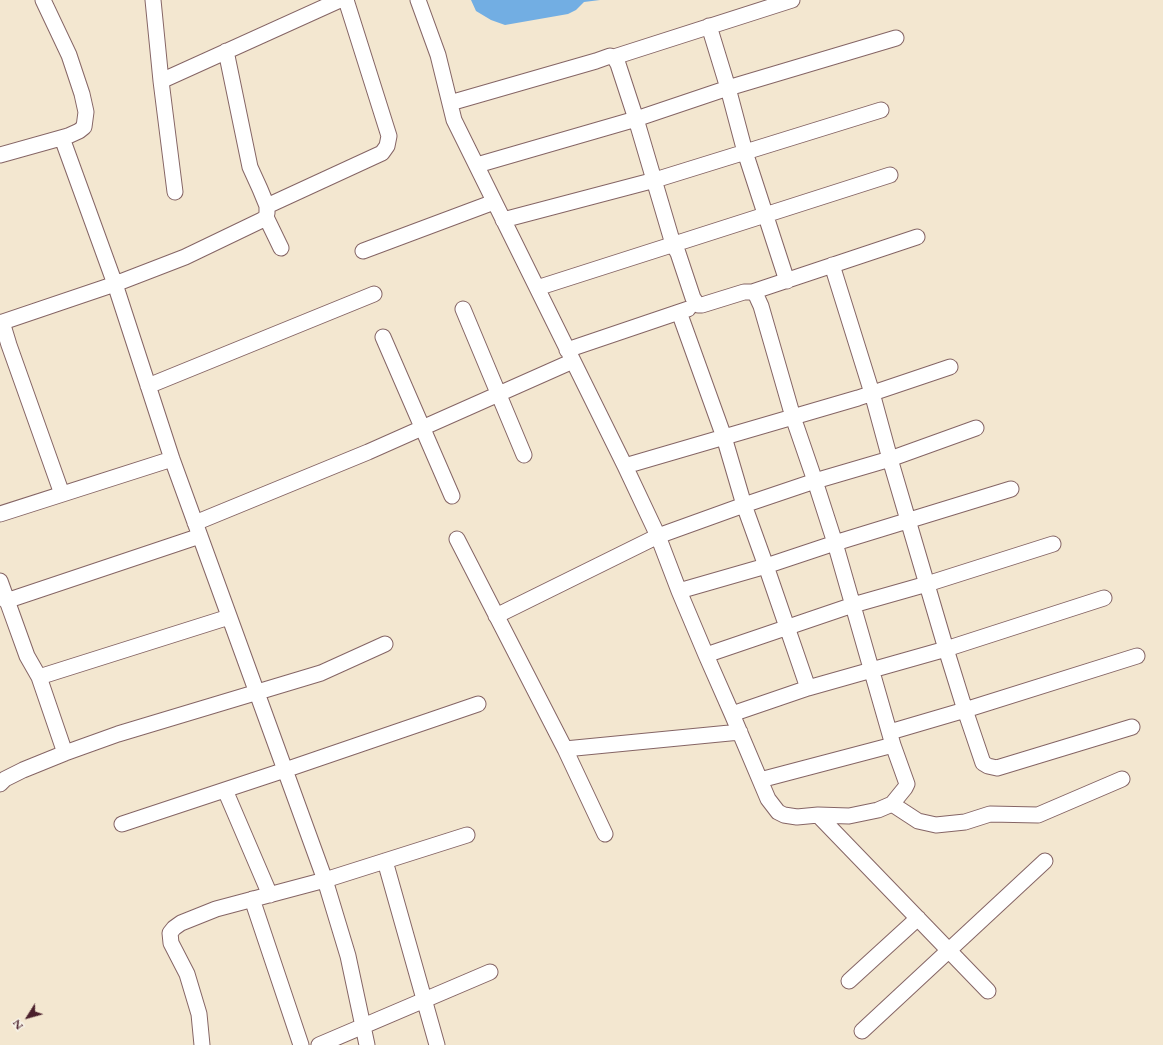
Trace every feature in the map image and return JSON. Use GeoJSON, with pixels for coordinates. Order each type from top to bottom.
{"type":"FeatureCollection","features":[{"type":"Feature","properties":{"kind":"street"},"geometry":{"type":"LineString","coordinates":[[0,155],[62,138],[79,131],[84,127],[86,112],[69,55],[43,0]]}},
{"type":"Feature","properties":{"kind":"street"},"geometry":{"type":"LineString","coordinates":[[154,0],[161,81],[175,192]]}},
{"type":"Feature","properties":{"kind":"street"},"geometry":{"type":"LineString","coordinates":[[161,81],[340,0]]}},
{"type":"Feature","properties":{"kind":"street"},"geometry":{"type":"LineString","coordinates":[[62,494],[1,322],[115,284],[185,257],[262,220],[266,211],[382,153],[387,146],[388,136],[346,0]]}},
{"type":"Feature","properties":{"kind":"street"},"geometry":{"type":"LineString","coordinates":[[418,0],[438,55],[454,120],[478,166],[494,202],[625,466],[658,536],[679,591],[768,799],[778,812],[784,816],[849,816],[878,810],[892,804],[907,784],[892,739],[815,481],[793,416],[761,306],[756,294],[752,292]]}},
{"type":"Feature","properties":{"kind":"street"},"geometry":{"type":"LineString","coordinates":[[450,103],[610,56],[614,57],[792,0]]}},
{"type":"Feature","properties":{"kind":"street"},"geometry":{"type":"LineString","coordinates":[[709,26],[728,88],[745,152],[787,280]]}},
{"type":"Feature","properties":{"kind":"street"},"geometry":{"type":"LineString","coordinates":[[478,166],[636,119],[728,88],[896,38]]}},
{"type":"Feature","properties":{"kind":"street"},"geometry":{"type":"LineString","coordinates":[[226,51],[250,167],[260,189],[266,211],[281,248]]}},
{"type":"Feature","properties":{"kind":"street"},"geometry":{"type":"LineString","coordinates":[[614,57],[618,64],[636,119],[673,244],[678,253],[692,298],[698,304]]}},
{"type":"Feature","properties":{"kind":"street"},"geometry":{"type":"LineString","coordinates":[[503,220],[654,180],[881,110]]}},
{"type":"Feature","properties":{"kind":"street"},"geometry":{"type":"LineString","coordinates":[[62,138],[115,284],[197,529],[325,880],[348,956],[367,1045]]}},
{"type":"Feature","properties":{"kind":"street"},"geometry":{"type":"LineString","coordinates":[[537,288],[890,175]]}},
{"type":"Feature","properties":{"kind":"street"},"geometry":{"type":"LineString","coordinates":[[363,252],[494,202]]}},
{"type":"Feature","properties":{"kind":"street"},"geometry":{"type":"LineString","coordinates":[[6,601],[197,529],[318,473],[498,394],[570,355],[698,304],[702,305],[744,292],[752,292],[917,237]]}},
{"type":"Feature","properties":{"kind":"street"},"geometry":{"type":"LineString","coordinates":[[832,266],[872,393],[890,460],[946,648],[983,763],[997,768],[1132,727]]}},
{"type":"Feature","properties":{"kind":"street"},"geometry":{"type":"LineString","coordinates":[[148,386],[374,294]]}},
{"type":"Feature","properties":{"kind":"street"},"geometry":{"type":"LineString","coordinates":[[463,309],[524,455]]}},
{"type":"Feature","properties":{"kind":"street"},"geometry":{"type":"LineString","coordinates":[[679,312],[724,437],[744,505],[808,688]]}},
{"type":"Feature","properties":{"kind":"street"},"geometry":{"type":"LineString","coordinates":[[383,336],[452,496]]}},
{"type":"Feature","properties":{"kind":"street"},"geometry":{"type":"LineString","coordinates":[[625,466],[858,398],[950,366]]}},
{"type":"Feature","properties":{"kind":"street"},"geometry":{"type":"LineString","coordinates":[[496,616],[658,536],[815,481],[890,460],[976,428]]}},
{"type":"Feature","properties":{"kind":"street"},"geometry":{"type":"LineString","coordinates":[[0,514],[172,458]]}},
{"type":"Feature","properties":{"kind":"street"},"geometry":{"type":"LineString","coordinates":[[679,591],[766,566],[834,543],[1011,489]]}},
{"type":"Feature","properties":{"kind":"street"},"geometry":{"type":"LineString","coordinates":[[457,539],[564,749],[605,834]]}},
{"type":"Feature","properties":{"kind":"street"},"geometry":{"type":"LineString","coordinates":[[706,654],[853,605],[927,584],[1053,544]]}},
{"type":"Feature","properties":{"kind":"street"},"geometry":{"type":"LineString","coordinates":[[0,581],[27,656],[39,677],[65,753]]}},
{"type":"Feature","properties":{"kind":"street"},"geometry":{"type":"LineString","coordinates":[[732,714],[808,688],[946,648],[1104,598]]}},
{"type":"Feature","properties":{"kind":"street"},"geometry":{"type":"LineString","coordinates":[[39,677],[229,617]]}},
{"type":"Feature","properties":{"kind":"street"},"geometry":{"type":"LineString","coordinates":[[0,784],[5,779],[23,770],[65,753],[118,734],[321,673],[385,644]]}},
{"type":"Feature","properties":{"kind":"street"},"geometry":{"type":"LineString","coordinates":[[760,780],[892,739],[965,710],[1136,656]]}},
{"type":"Feature","properties":{"kind":"street"},"geometry":{"type":"LineString","coordinates":[[122,824],[478,704]]}},
{"type":"Feature","properties":{"kind":"street"},"geometry":{"type":"LineString","coordinates":[[564,749],[740,732]]}},
{"type":"Feature","properties":{"kind":"street"},"geometry":{"type":"LineString","coordinates":[[892,804],[918,822],[936,825],[965,822],[990,814],[1038,815],[1122,779]]}},
{"type":"Feature","properties":{"kind":"street"},"geometry":{"type":"LineString","coordinates":[[225,790],[270,895]]}},
{"type":"Feature","properties":{"kind":"street"},"geometry":{"type":"LineString","coordinates":[[818,815],[988,991]]}},
{"type":"Feature","properties":{"kind":"street"},"geometry":{"type":"LineString","coordinates":[[202,1045],[199,1014],[187,974],[171,943],[170,933],[174,928],[181,923],[216,909],[325,880],[467,834]]}},
{"type":"Feature","properties":{"kind":"street"},"geometry":{"type":"LineString","coordinates":[[386,861],[437,1045]]}},
{"type":"Feature","properties":{"kind":"street"},"geometry":{"type":"LineString","coordinates":[[862,1031],[1045,861]]}},
{"type":"Feature","properties":{"kind":"street"},"geometry":{"type":"LineString","coordinates":[[252,899],[301,1045]]}},
{"type":"Feature","properties":{"kind":"street"},"geometry":{"type":"LineString","coordinates":[[849,981],[918,918]]}},
{"type":"Feature","properties":{"kind":"street"},"geometry":{"type":"LineString","coordinates":[[321,1045],[490,972]]}},
{"type":"Feature","properties":{"kind":"water"},"geometry":{"type":"Polygon","coordinates":[[[471,0],[600,0],[584,2],[576,10],[568,14],[505,25],[491,20],[476,11],[471,0]]]}}]}
